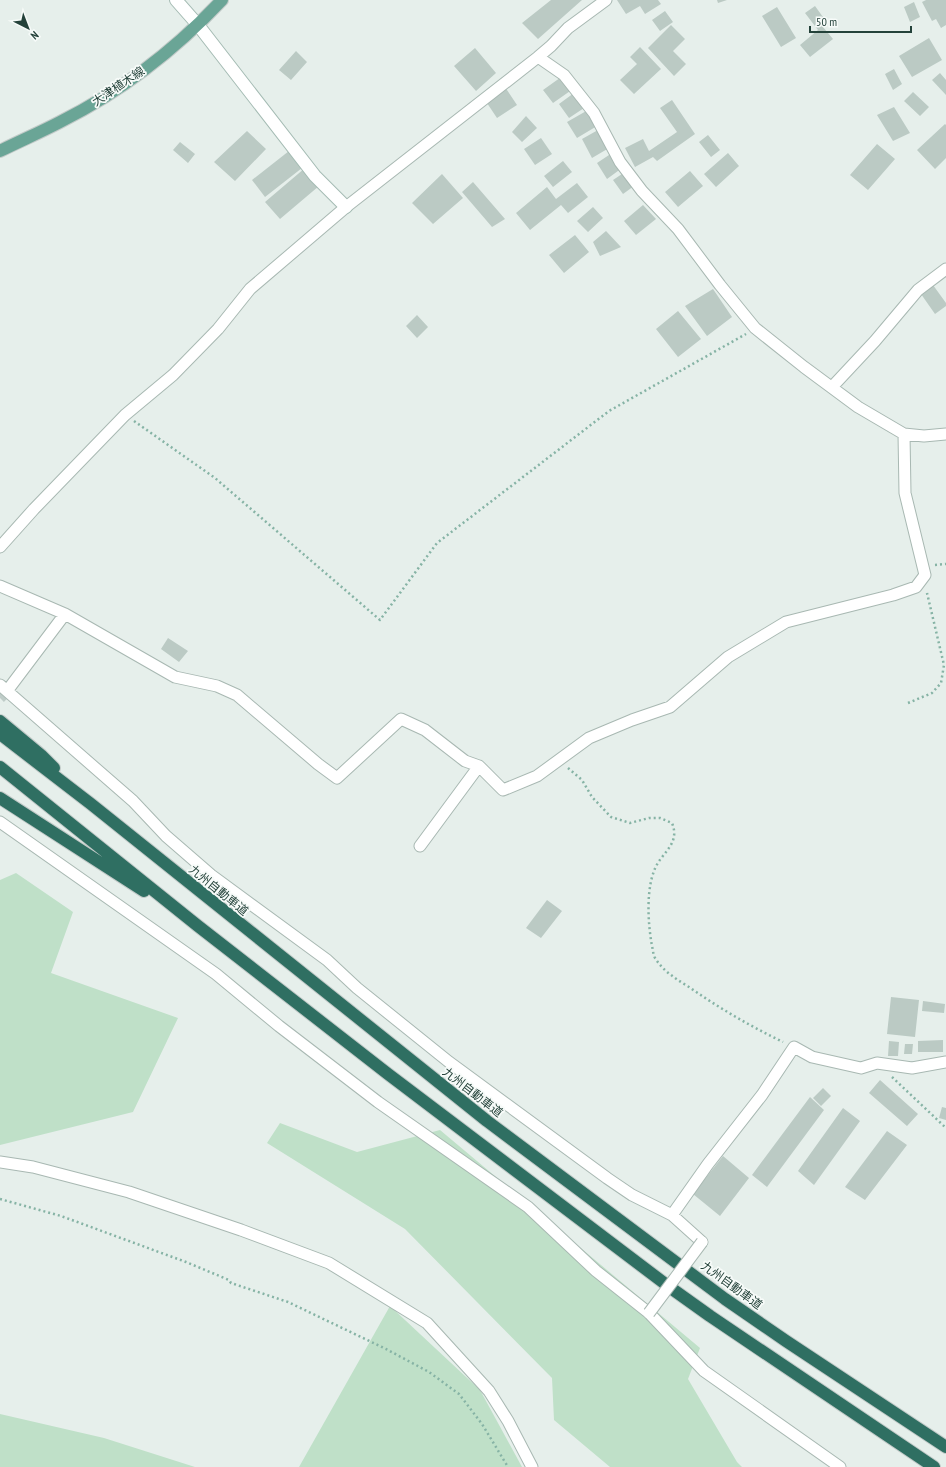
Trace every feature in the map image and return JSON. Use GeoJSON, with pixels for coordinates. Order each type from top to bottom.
{"type":"FeatureCollection","features":[{"type":"Feature","properties":{"kind":"highway"},"geometry":{"type":"LineString","coordinates":[[0,721],[41,755],[91,804]]}},
{"type":"Feature","properties":{"kind":"highway","name":"九州自動車道"},"geometry":{"type":"LineString","coordinates":[[0,734],[91,804],[493,1126],[786,1342],[946,1447]]}},
{"type":"Feature","properties":{"kind":"highway"},"geometry":{"type":"LineString","coordinates":[[0,767],[198,926],[388,1074],[710,1316],[934,1467]]}},
{"type":"Feature","properties":{"kind":"highway"},"geometry":{"type":"LineString","coordinates":[[0,798],[198,926]]}},
{"type":"Feature","properties":{"kind":"main road","name":"大津植木線"},"geometry":{"type":"LineString","coordinates":[[0,151],[61,122],[103,98],[144,70],[198,25],[222,0]]}},
{"type":"Feature","properties":{"kind":"street"},"geometry":{"type":"LineString","coordinates":[[176,0],[198,25],[316,176],[346,207]]}},
{"type":"Feature","properties":{"kind":"street"},"geometry":{"type":"LineString","coordinates":[[0,547],[34,509],[125,415],[173,375],[218,330],[250,289],[346,207],[538,57],[568,28],[606,0]]}},
{"type":"Feature","properties":{"kind":"street"},"geometry":{"type":"LineString","coordinates":[[538,57],[564,75],[594,113],[620,162],[642,191],[678,229],[720,285],[756,328],[804,367],[832,386],[858,407],[904,434],[924,436],[946,434]]}},
{"type":"Feature","properties":{"kind":"street"},"geometry":{"type":"LineString","coordinates":[[832,386],[875,341],[918,290],[946,269]]}},
{"type":"Feature","properties":{"kind":"street"},"geometry":{"type":"LineString","coordinates":[[0,586],[65,614],[175,677],[217,686],[237,695],[318,764],[337,778],[402,719],[425,730],[465,761],[479,766],[504,790],[536,776],[589,738],[632,720],[670,707],[728,657],[786,622],[893,595],[916,587],[925,575],[905,492],[904,434]]}},
{"type":"Feature","properties":{"kind":"street"},"geometry":{"type":"LineString","coordinates":[[65,614],[3,688],[133,801],[166,836],[211,875],[327,960],[363,993],[455,1067],[606,1178],[632,1195],[672,1215],[702,1242],[649,1313]]}},
{"type":"Feature","properties":{"kind":"street"},"geometry":{"type":"LineString","coordinates":[[420,846],[479,766]]}},
{"type":"Feature","properties":{"kind":"street"},"geometry":{"type":"LineString","coordinates":[[0,822],[216,974],[279,1026],[378,1102],[528,1207],[596,1271],[649,1313],[704,1371],[840,1467]]}},
{"type":"Feature","properties":{"kind":"street"},"geometry":{"type":"LineString","coordinates":[[672,1215],[708,1164],[762,1095],[794,1047],[812,1057],[861,1068],[877,1063],[912,1068],[946,1062]]}},
{"type":"Feature","properties":{"kind":"street"},"geometry":{"type":"LineString","coordinates":[[0,1162],[33,1167],[129,1192],[241,1230],[329,1263],[427,1323],[489,1391],[508,1421],[532,1467]]}},
{"type":"Feature","properties":{"kind":"path"},"geometry":{"type":"LineString","coordinates":[[125,415],[215,478],[380,620],[437,543],[503,491],[610,411],[756,328]]}},
{"type":"Feature","properties":{"kind":"path"},"geometry":{"type":"LineString","coordinates":[[908,702],[932,693],[941,683],[944,665],[926,588],[921,580]]}},
{"type":"Feature","properties":{"kind":"path"},"geometry":{"type":"LineString","coordinates":[[558,760],[582,780],[592,797],[611,817],[630,823],[650,818],[660,818],[672,823],[675,830],[673,844],[654,870],[649,897],[649,927],[654,957],[665,971],[713,1004],[749,1026],[794,1047]]}},
{"type":"Feature","properties":{"kind":"path"},"geometry":{"type":"LineString","coordinates":[[877,1063],[946,1128]]}},
{"type":"Feature","properties":{"kind":"path"},"geometry":{"type":"LineString","coordinates":[[0,1199],[61,1216],[186,1262],[229,1280],[231,1283],[288,1302],[386,1349],[429,1372],[459,1394],[482,1424],[508,1467]]}},
{"type":"Feature","properties":{"kind":"green space"},"geometry":{"type":"Polygon","coordinates":[[[16,873],[73,912],[51,973],[178,1018],[133,1112],[0,1145],[0,880],[16,873]]]}},
{"type":"Feature","properties":{"kind":"green space"},"geometry":{"type":"Polygon","coordinates":[[[280,1123],[357,1152],[440,1130],[700,1348],[688,1379],[737,1462],[742,1467],[610,1467],[554,1420],[552,1378],[405,1229],[267,1143],[280,1123]]]}},
{"type":"Feature","properties":{"kind":"green space"},"geometry":{"type":"Polygon","coordinates":[[[390,1306],[480,1390],[522,1467],[299,1467],[390,1306]]]}},
{"type":"Feature","properties":{"kind":"green space"},"geometry":{"type":"Polygon","coordinates":[[[0,1414],[104,1438],[195,1467],[0,1467],[0,1414]]]}},
{"type":"Feature","properties":{"kind":"building"},"geometry":{"type":"Polygon","coordinates":[[[551,0],[582,0],[538,39],[522,23],[551,0]]]}},
{"type":"Feature","properties":{"kind":"building"},"geometry":{"type":"Polygon","coordinates":[[[617,0],[658,0],[661,4],[645,14],[640,6],[626,14],[617,0]]]}},
{"type":"Feature","properties":{"kind":"building"},"geometry":{"type":"Polygon","coordinates":[[[717,0],[727,0],[718,3],[717,0]]]}},
{"type":"Feature","properties":{"kind":"building"},"geometry":{"type":"Polygon","coordinates":[[[926,0],[946,0],[946,25],[941,28],[936,19],[932,21],[922,2],[926,0]]]}},
{"type":"Feature","properties":{"kind":"building"},"geometry":{"type":"Polygon","coordinates":[[[914,2],[920,17],[910,22],[904,7],[914,2]]]}},
{"type":"Feature","properties":{"kind":"building"},"geometry":{"type":"Polygon","coordinates":[[[815,6],[828,24],[823,27],[833,39],[810,57],[800,45],[818,30],[805,13],[815,6]]]}},
{"type":"Feature","properties":{"kind":"building"},"geometry":{"type":"Polygon","coordinates":[[[777,7],[796,38],[781,47],[762,16],[777,7]]]}},
{"type":"Feature","properties":{"kind":"building"},"geometry":{"type":"Polygon","coordinates":[[[665,11],[673,22],[660,31],[652,20],[665,11]]]}},
{"type":"Feature","properties":{"kind":"building"},"geometry":{"type":"Polygon","coordinates":[[[671,25],[685,39],[673,51],[686,64],[674,76],[648,48],[671,25]]]}},
{"type":"Feature","properties":{"kind":"building"},"geometry":{"type":"Polygon","coordinates":[[[929,38],[942,60],[912,77],[899,56],[929,38]]]}},
{"type":"Feature","properties":{"kind":"building"},"geometry":{"type":"Polygon","coordinates":[[[640,47],[661,69],[634,94],[620,80],[637,64],[630,57],[640,47]]]}},
{"type":"Feature","properties":{"kind":"building"},"geometry":{"type":"Polygon","coordinates":[[[475,48],[496,73],[476,91],[454,66],[475,48]]]}},
{"type":"Feature","properties":{"kind":"building"},"geometry":{"type":"Polygon","coordinates":[[[296,51],[307,62],[291,80],[279,70],[296,51]]]}},
{"type":"Feature","properties":{"kind":"building"},"geometry":{"type":"Polygon","coordinates":[[[894,69],[902,84],[893,90],[885,74],[894,69]]]}},
{"type":"Feature","properties":{"kind":"building"},"geometry":{"type":"Polygon","coordinates":[[[940,73],[946,80],[946,95],[932,80],[940,73]]]}},
{"type":"Feature","properties":{"kind":"building"},"geometry":{"type":"Polygon","coordinates":[[[564,75],[573,89],[553,103],[543,90],[564,75]]]}},
{"type":"Feature","properties":{"kind":"building"},"geometry":{"type":"Polygon","coordinates":[[[505,87],[517,105],[497,118],[485,100],[505,87]]]}},
{"type":"Feature","properties":{"kind":"building"},"geometry":{"type":"Polygon","coordinates":[[[913,92],[929,107],[920,116],[904,101],[913,92]]]}},
{"type":"Feature","properties":{"kind":"building"},"geometry":{"type":"Polygon","coordinates":[[[574,93],[584,108],[569,118],[559,104],[574,93]]]}},
{"type":"Feature","properties":{"kind":"building"},"geometry":{"type":"Polygon","coordinates":[[[672,100],[695,134],[657,161],[653,157],[635,167],[625,148],[643,139],[649,151],[677,132],[660,108],[672,100]]]}},
{"type":"Feature","properties":{"kind":"building"},"geometry":{"type":"Polygon","coordinates":[[[894,107],[910,133],[893,141],[877,115],[894,107]]]}},
{"type":"Feature","properties":{"kind":"building"},"geometry":{"type":"Polygon","coordinates":[[[588,110],[597,126],[577,138],[567,122],[588,110]]]}},
{"type":"Feature","properties":{"kind":"building"},"geometry":{"type":"Polygon","coordinates":[[[526,116],[537,128],[522,142],[512,132],[526,116]]]}},
{"type":"Feature","properties":{"kind":"building"},"geometry":{"type":"Polygon","coordinates":[[[945,124],[946,158],[935,169],[917,150],[945,124]]]}},
{"type":"Feature","properties":{"kind":"building"},"geometry":{"type":"Polygon","coordinates":[[[598,130],[609,148],[592,158],[582,139],[598,130]]]}},
{"type":"Feature","properties":{"kind":"building"},"geometry":{"type":"Polygon","coordinates":[[[247,131],[266,149],[235,181],[214,162],[247,131]]]}},
{"type":"Feature","properties":{"kind":"building"},"geometry":{"type":"Polygon","coordinates":[[[708,135],[720,150],[711,157],[699,142],[708,135]]]}},
{"type":"Feature","properties":{"kind":"building"},"geometry":{"type":"Polygon","coordinates":[[[541,138],[552,154],[535,165],[524,149],[541,138]]]}},
{"type":"Feature","properties":{"kind":"building"},"geometry":{"type":"Polygon","coordinates":[[[180,142],[195,154],[188,163],[173,150],[180,142]]]}},
{"type":"Feature","properties":{"kind":"building"},"geometry":{"type":"Polygon","coordinates":[[[877,144],[895,159],[868,190],[850,175],[877,144]]]}},
{"type":"Feature","properties":{"kind":"building"},"geometry":{"type":"Polygon","coordinates":[[[289,151],[302,168],[265,197],[252,180],[289,151]]]}},
{"type":"Feature","properties":{"kind":"building"},"geometry":{"type":"Polygon","coordinates":[[[612,153],[622,168],[607,179],[597,163],[612,153]]]}},
{"type":"Feature","properties":{"kind":"building"},"geometry":{"type":"Polygon","coordinates":[[[728,153],[739,166],[716,187],[704,174],[728,153]]]}},
{"type":"Feature","properties":{"kind":"building"},"geometry":{"type":"Polygon","coordinates":[[[563,161],[572,172],[553,187],[544,176],[563,161]]]}},
{"type":"Feature","properties":{"kind":"building"},"geometry":{"type":"Polygon","coordinates":[[[305,168],[319,186],[280,219],[265,202],[305,168]]]}},
{"type":"Feature","properties":{"kind":"building"},"geometry":{"type":"Polygon","coordinates":[[[690,171],[703,186],[678,207],[665,192],[690,171]]]}},
{"type":"Feature","properties":{"kind":"building"},"geometry":{"type":"Polygon","coordinates":[[[625,172],[634,186],[623,194],[613,180],[625,172]]]}},
{"type":"Feature","properties":{"kind":"building"},"geometry":{"type":"Polygon","coordinates":[[[442,174],[463,198],[433,224],[412,203],[442,174]]]}},
{"type":"Feature","properties":{"kind":"building"},"geometry":{"type":"Polygon","coordinates":[[[473,182],[505,219],[492,227],[462,192],[473,182]]]}},
{"type":"Feature","properties":{"kind":"building"},"geometry":{"type":"Polygon","coordinates":[[[577,183],[588,197],[568,213],[561,205],[530,230],[516,213],[547,187],[556,199],[577,183]]]}},
{"type":"Feature","properties":{"kind":"building"},"geometry":{"type":"Polygon","coordinates":[[[643,205],[656,219],[636,235],[624,221],[643,205]]]}},
{"type":"Feature","properties":{"kind":"building"},"geometry":{"type":"Polygon","coordinates":[[[593,207],[603,218],[588,232],[577,221],[593,207]]]}},
{"type":"Feature","properties":{"kind":"building"},"geometry":{"type":"Polygon","coordinates":[[[606,231],[621,247],[600,256],[593,242],[606,231]]]}},
{"type":"Feature","properties":{"kind":"building"},"geometry":{"type":"Polygon","coordinates":[[[575,235],[589,252],[564,273],[549,255],[575,235]]]}},
{"type":"Feature","properties":{"kind":"building"},"geometry":{"type":"Polygon","coordinates":[[[933,285],[946,303],[946,306],[935,314],[921,294],[933,285]]]}},
{"type":"Feature","properties":{"kind":"building"},"geometry":{"type":"Polygon","coordinates":[[[713,289],[732,317],[707,336],[685,306],[713,289]]]}},
{"type":"Feature","properties":{"kind":"building"},"geometry":{"type":"Polygon","coordinates":[[[678,311],[701,339],[678,357],[656,329],[678,311]]]}},
{"type":"Feature","properties":{"kind":"building"},"geometry":{"type":"Polygon","coordinates":[[[417,315],[428,327],[417,338],[406,326],[417,315]]]}},
{"type":"Feature","properties":{"kind":"building"},"geometry":{"type":"Polygon","coordinates":[[[168,638],[188,651],[179,662],[161,649],[168,638]]]}},
{"type":"Feature","properties":{"kind":"building"},"geometry":{"type":"Polygon","coordinates":[[[547,900],[562,911],[541,938],[526,928],[547,900]]]}},
{"type":"Feature","properties":{"kind":"building"},"geometry":{"type":"Polygon","coordinates":[[[891,997],[919,1000],[915,1037],[887,1034],[891,997]]]}},
{"type":"Feature","properties":{"kind":"building"},"geometry":{"type":"Polygon","coordinates":[[[923,1001],[945,1004],[944,1013],[922,1011],[923,1001]]]}},
{"type":"Feature","properties":{"kind":"building"},"geometry":{"type":"Polygon","coordinates":[[[943,1040],[943,1052],[918,1052],[918,1041],[943,1040]]]}},
{"type":"Feature","properties":{"kind":"building"},"geometry":{"type":"Polygon","coordinates":[[[889,1041],[899,1042],[898,1056],[888,1056],[889,1041]]]}},
{"type":"Feature","properties":{"kind":"building"},"geometry":{"type":"Polygon","coordinates":[[[905,1044],[913,1044],[912,1054],[904,1054],[905,1044]]]}},
{"type":"Feature","properties":{"kind":"building"},"geometry":{"type":"Polygon","coordinates":[[[880,1080],[918,1114],[907,1126],[869,1093],[880,1080]]]}},
{"type":"Feature","properties":{"kind":"building"},"geometry":{"type":"Polygon","coordinates":[[[823,1088],[831,1096],[821,1106],[813,1098],[823,1088]]]}},
{"type":"Feature","properties":{"kind":"building"},"geometry":{"type":"Polygon","coordinates":[[[810,1097],[824,1110],[767,1187],[752,1175],[810,1097]]]}},
{"type":"Feature","properties":{"kind":"building"},"geometry":{"type":"Polygon","coordinates":[[[942,1107],[946,1108],[946,1120],[939,1118],[942,1107]]]}},
{"type":"Feature","properties":{"kind":"building"},"geometry":{"type":"Polygon","coordinates":[[[843,1108],[860,1121],[814,1185],[798,1171],[843,1108]]]}},
{"type":"Feature","properties":{"kind":"building"},"geometry":{"type":"Polygon","coordinates":[[[887,1131],[907,1145],[865,1200],[845,1187],[887,1131]]]}},
{"type":"Feature","properties":{"kind":"building"},"geometry":{"type":"Polygon","coordinates":[[[723,1156],[749,1178],[720,1216],[693,1194],[723,1156]]]}},
{"type":"Feature","properties":{"kind":"tunnel"},"geometry":{"type":"LineString","coordinates":[[0,698],[7,691]]}}]}
